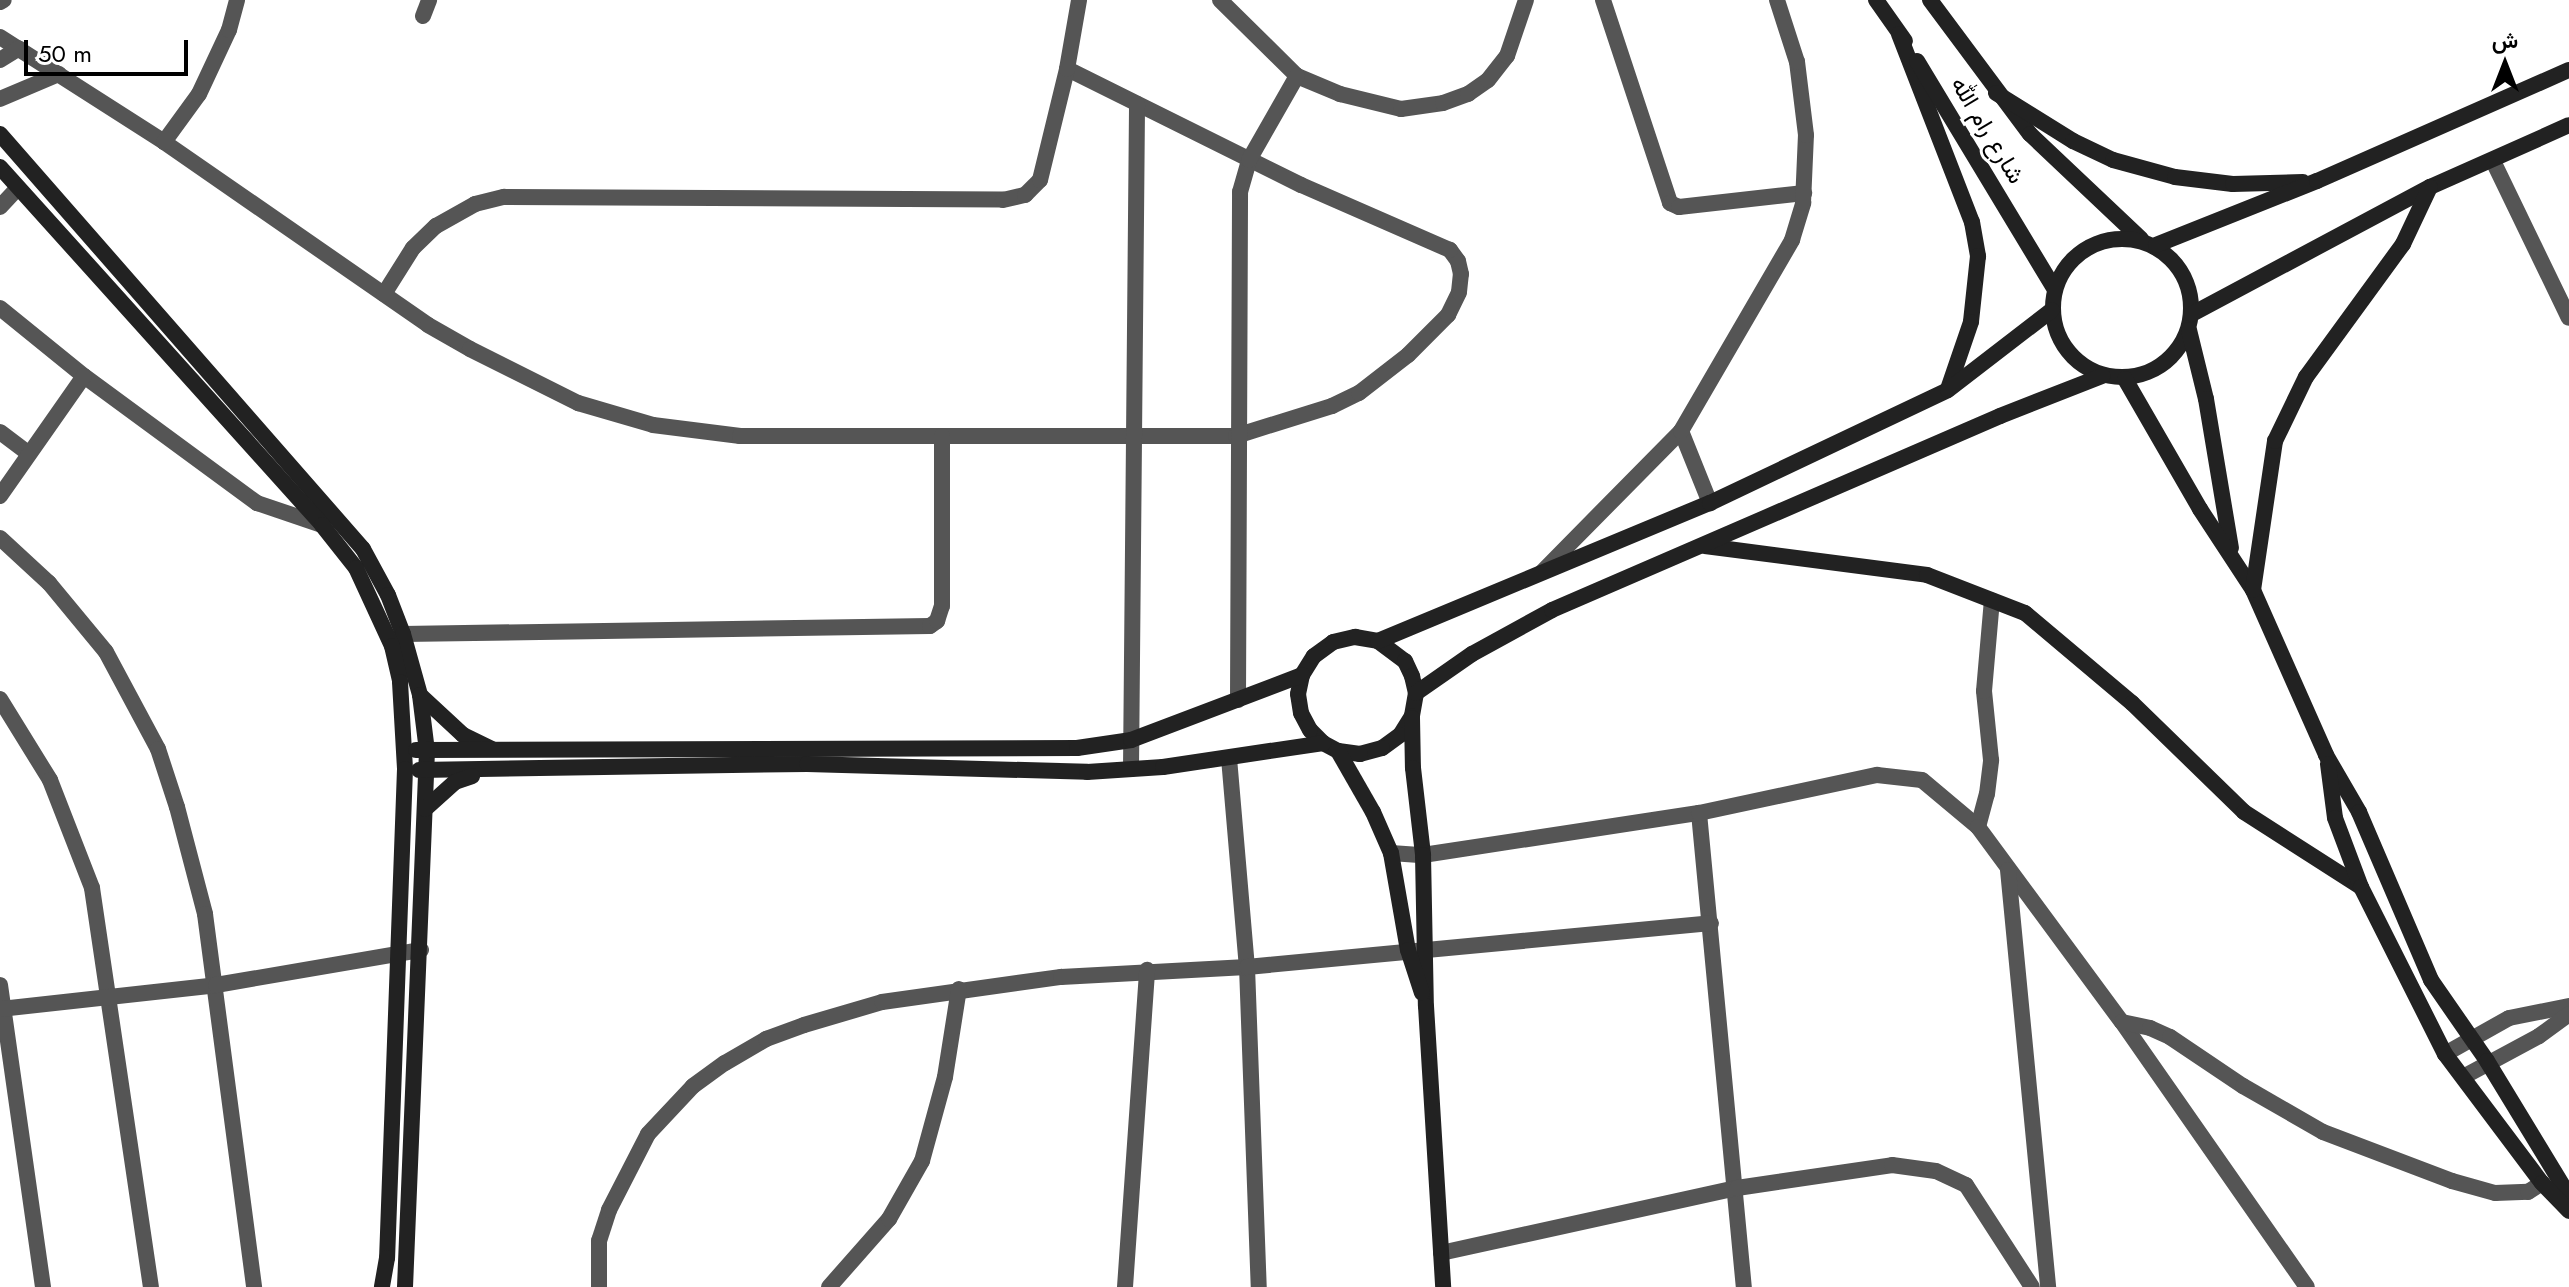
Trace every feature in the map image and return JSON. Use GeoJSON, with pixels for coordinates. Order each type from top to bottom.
{"type":"FeatureCollection","features":[{"type":"Feature","properties":{"kind":"street"},"geometry":{"type":"LineString","coordinates":[[164,142],[199,94],[229,30],[237,0]]}},
{"type":"Feature","properties":{"kind":"street"},"geometry":{"type":"LineString","coordinates":[[384,294],[413,248],[436,226],[475,204],[504,197],[1003,200],[1025,195],[1040,180],[1067,69],[1079,0]]}},
{"type":"Feature","properties":{"kind":"street"},"geometry":{"type":"LineString","coordinates":[[1220,0],[1297,76],[1340,94],[1391,107],[1418,108],[1468,94],[1500,68],[1520,23],[1526,0]]}},
{"type":"Feature","properties":{"kind":"street"},"geometry":{"type":"LineString","coordinates":[[1603,0],[1670,203],[1679,207],[1804,193]]}},
{"type":"Feature","properties":{"kind":"street"},"geometry":{"type":"LineString","coordinates":[[1542,572],[1681,431],[1792,240],[1804,193],[1802,95],[1797,62],[1777,0]]}},
{"type":"Feature","properties":{"kind":"street","name":"شارع رام الله"},"geometry":{"type":"LineString","coordinates":[[1876,0],[2054,288]]}},
{"type":"Feature","properties":{"kind":"street","name":"شارع رام الله"},"geometry":{"type":"LineString","coordinates":[[1930,0],[1996,93],[2051,157],[2148,242]]}},
{"type":"Feature","properties":{"kind":"street"},"geometry":{"type":"LineString","coordinates":[[1899,34],[1972,222],[1978,256],[1971,322],[1948,390]]}},
{"type":"Feature","properties":{"kind":"street"},"geometry":{"type":"LineString","coordinates":[[0,37],[164,142],[428,325],[510,371],[614,416],[692,432],[740,436],[1236,436],[1332,406],[1359,393],[1408,355],[1448,315],[1459,292],[1461,274],[1458,261],[1450,250],[1327,197],[1067,69]]}},
{"type":"Feature","properties":{"kind":"street"},"geometry":{"type":"LineString","coordinates":[[0,60],[19,48]]}},
{"type":"Feature","properties":{"kind":"street"},"geometry":{"type":"LineString","coordinates":[[2569,70],[2317,181],[2148,242],[2113,240],[2091,246],[2063,270],[2054,288],[2052,310],[2065,347],[2078,362],[2102,376],[2125,379],[2150,371],[2180,348],[2191,322],[2430,187],[2569,125]]}},
{"type":"Feature","properties":{"kind":"street"},"geometry":{"type":"LineString","coordinates":[[0,99],[59,74]]}},
{"type":"Feature","properties":{"kind":"street"},"geometry":{"type":"LineString","coordinates":[[1238,700],[1236,436],[1240,192],[1249,160],[1297,76]]}},
{"type":"Feature","properties":{"kind":"street"},"geometry":{"type":"LineString","coordinates":[[1996,93],[2073,141],[2113,160],[2163,173],[2233,184],[2317,181]]}},
{"type":"Feature","properties":{"kind":"street"},"geometry":{"type":"LineString","coordinates":[[1131,769],[1137,104]]}},
{"type":"Feature","properties":{"kind":"street"},"geometry":{"type":"LineString","coordinates":[[0,134],[346,528],[378,575],[403,634],[420,695],[427,751],[405,1287]]}},
{"type":"Feature","properties":{"kind":"street"},"geometry":{"type":"LineString","coordinates":[[2493,161],[2569,318]]}},
{"type":"Feature","properties":{"kind":"street"},"geometry":{"type":"LineString","coordinates":[[0,167],[322,525],[356,568],[392,646],[400,682],[405,769],[382,1287]]}},
{"type":"Feature","properties":{"kind":"street"},"geometry":{"type":"LineString","coordinates":[[2253,590],[2275,441],[2306,377],[2403,244],[2430,187]]}},
{"type":"Feature","properties":{"kind":"street"},"geometry":{"type":"LineString","coordinates":[[0,207],[18,188]]}},
{"type":"Feature","properties":{"kind":"street"},"geometry":{"type":"LineString","coordinates":[[2148,242],[2172,258],[2182,275],[2232,553]]}},
{"type":"Feature","properties":{"kind":"street"},"geometry":{"type":"LineString","coordinates":[[0,308],[84,376],[257,503],[322,525]]}},
{"type":"Feature","properties":{"kind":"street"},"geometry":{"type":"LineString","coordinates":[[1378,641],[1710,503],[1948,390],[2052,310]]}},
{"type":"Feature","properties":{"kind":"street"},"geometry":{"type":"LineString","coordinates":[[0,496],[84,376]]}},
{"type":"Feature","properties":{"kind":"street"},"geometry":{"type":"LineString","coordinates":[[1416,693],[1472,654],[1552,610],[2000,416],[2102,376]]}},
{"type":"Feature","properties":{"kind":"street"},"geometry":{"type":"LineString","coordinates":[[2125,379],[2200,509],[2232,553],[2253,590],[2326,755],[2359,812],[2431,980],[2487,1061],[2569,1196]]}},
{"type":"Feature","properties":{"kind":"street"},"geometry":{"type":"LineString","coordinates":[[1681,431],[1710,503]]}},
{"type":"Feature","properties":{"kind":"street"},"geometry":{"type":"LineString","coordinates":[[0,432],[29,454]]}},
{"type":"Feature","properties":{"kind":"street"},"geometry":{"type":"LineString","coordinates":[[403,634],[930,626],[937,621],[942,606],[942,436]]}},
{"type":"Feature","properties":{"kind":"street"},"geometry":{"type":"LineString","coordinates":[[0,538],[76,612],[106,652],[158,749],[205,914],[254,1287]]}},
{"type":"Feature","properties":{"kind":"street"},"geometry":{"type":"LineString","coordinates":[[1705,546],[1905,571],[1938,579],[2025,613],[2132,703],[2244,812],[2361,887]]}},
{"type":"Feature","properties":{"kind":"street"},"geometry":{"type":"LineString","coordinates":[[1978,827],[1987,794],[1991,760],[1984,691],[1992,600]]}},
{"type":"Feature","properties":{"kind":"street"},"geometry":{"type":"LineString","coordinates":[[1426,1006],[1408,950],[1391,853],[1373,812],[1331,747],[1310,730],[1301,713],[1298,694],[1302,675],[1314,656],[1333,642],[1355,637],[1378,641],[1405,661],[1416,693],[1412,716],[1413,768],[1423,855],[1426,1006],[1443,1287]]}},
{"type":"Feature","properties":{"kind":"street"},"geometry":{"type":"LineString","coordinates":[[405,750],[1077,748],[1131,740],[1302,675]]}},
{"type":"Feature","properties":{"kind":"street"},"geometry":{"type":"LineString","coordinates":[[420,695],[463,735],[501,752]]}},
{"type":"Feature","properties":{"kind":"street"},"geometry":{"type":"LineString","coordinates":[[0,699],[50,780],[83,858],[98,915],[151,1287]]}},
{"type":"Feature","properties":{"kind":"street"},"geometry":{"type":"LineString","coordinates":[[405,769],[483,772],[792,764],[1087,772],[1331,747],[1360,754],[1382,748],[1400,735],[1412,716]]}},
{"type":"Feature","properties":{"kind":"street"},"geometry":{"type":"LineString","coordinates":[[2326,755],[2335,818],[2361,887],[2445,1054],[2542,1183],[2569,1211]]}},
{"type":"Feature","properties":{"kind":"street"},"geometry":{"type":"LineString","coordinates":[[1229,758],[1247,967],[1259,1287]]}},
{"type":"Feature","properties":{"kind":"street"},"geometry":{"type":"LineString","coordinates":[[425,809],[455,782],[483,772]]}},
{"type":"Feature","properties":{"kind":"street"},"geometry":{"type":"LineString","coordinates":[[1391,853],[1423,855],[1699,813],[1877,775],[1922,780],[1978,827],[2122,1022],[2307,1287]]}},
{"type":"Feature","properties":{"kind":"street"},"geometry":{"type":"LineString","coordinates":[[1699,813],[1744,1287]]}},
{"type":"Feature","properties":{"kind":"street"},"geometry":{"type":"LineString","coordinates":[[2008,868],[2048,1287]]}},
{"type":"Feature","properties":{"kind":"street"},"geometry":{"type":"LineString","coordinates":[[599,1287],[599,1241],[627,1168],[648,1134],[693,1086],[766,1039],[804,1025],[882,1002],[959,989],[1147,970],[1247,967],[1711,923]]}},
{"type":"Feature","properties":{"kind":"street"},"geometry":{"type":"LineString","coordinates":[[2,1009],[216,985],[421,950]]}},
{"type":"Feature","properties":{"kind":"street"},"geometry":{"type":"LineString","coordinates":[[1125,1287],[1147,970]]}},
{"type":"Feature","properties":{"kind":"street"},"geometry":{"type":"LineString","coordinates":[[0,985],[43,1287]]}},
{"type":"Feature","properties":{"kind":"street"},"geometry":{"type":"LineString","coordinates":[[829,1287],[889,1219],[922,1161],[945,1077],[959,989]]}},
{"type":"Feature","properties":{"kind":"street"},"geometry":{"type":"LineString","coordinates":[[2445,1054],[2509,1018],[2569,1006]]}},
{"type":"Feature","properties":{"kind":"street"},"geometry":{"type":"LineString","coordinates":[[2463,1077],[2487,1061],[2539,1036],[2569,1014]]}},
{"type":"Feature","properties":{"kind":"street"},"geometry":{"type":"LineString","coordinates":[[2122,1022],[2170,1037],[2243,1086],[2323,1132],[2452,1181],[2495,1193],[2528,1192],[2542,1183]]}},
{"type":"Feature","properties":{"kind":"street"},"geometry":{"type":"LineString","coordinates":[[1441,1253],[1737,1188],[1892,1165],[1936,1171],[1966,1185],[2032,1287]]}}]}
